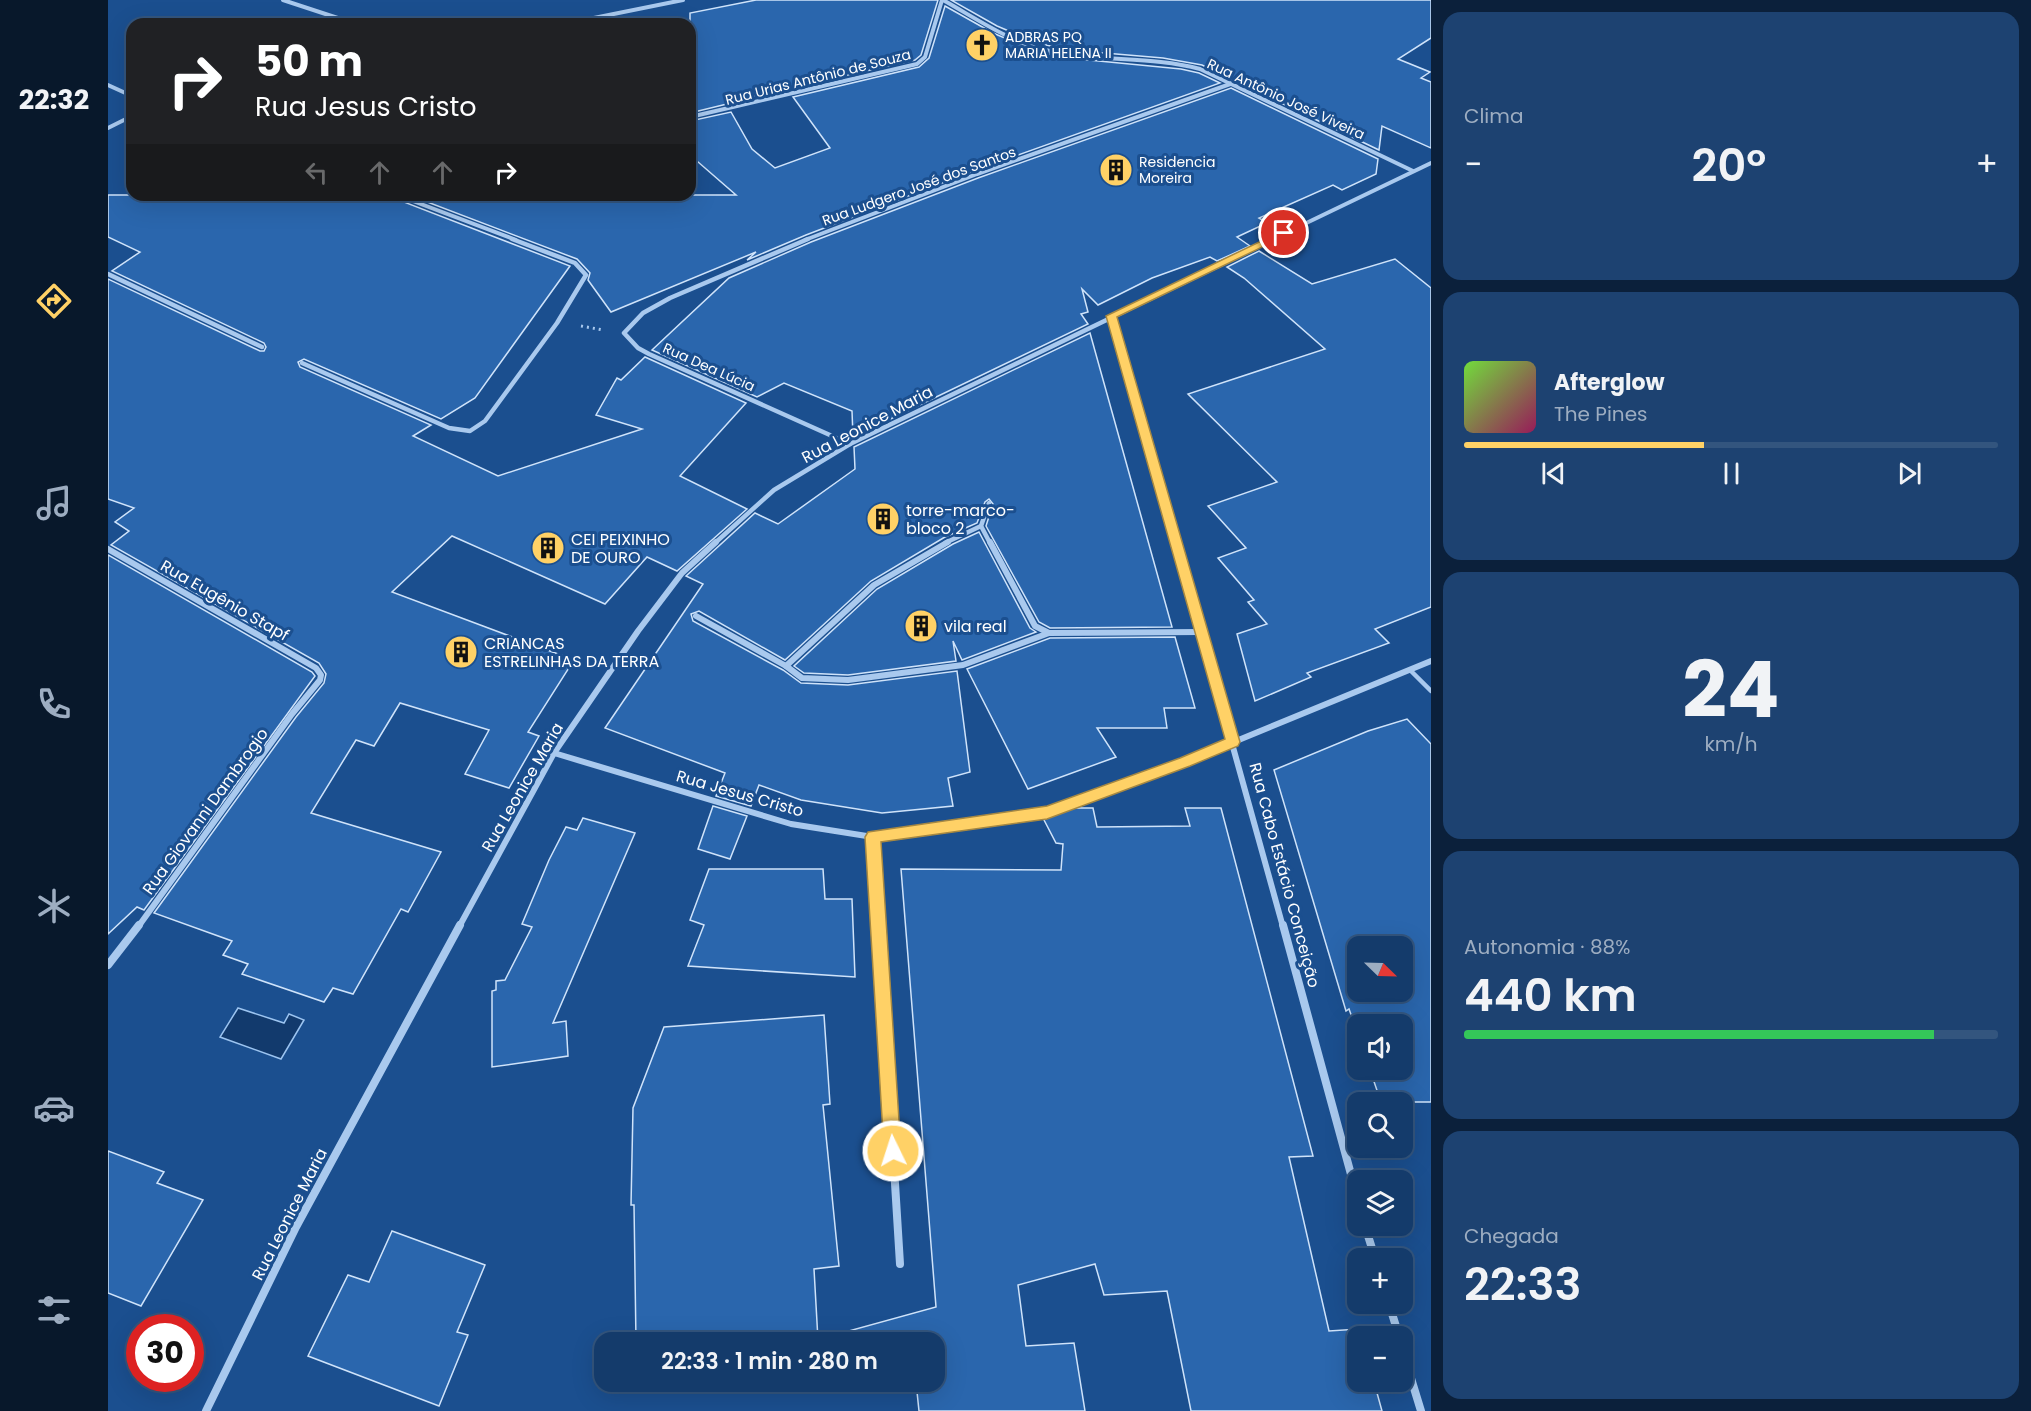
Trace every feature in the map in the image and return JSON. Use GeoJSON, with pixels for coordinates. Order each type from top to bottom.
{"type":"FeatureCollection","features":[{"type":"Feature","properties":{"kind":"street"},"geometry":{"type":"LineString","coordinates":[[284,0],[338,18]]}},
{"type":"Feature","properties":{"kind":"street"},"geometry":{"type":"LineString","coordinates":[[592,18],[683,0]]}},
{"type":"Feature","properties":{"kind":"street","name":"Rua Antônio José Viveira"},"geometry":{"type":"LineString","coordinates":[[942,0],[1012,38],[1038,49],[1082,57],[1186,65],[1233,83],[1413,171]]}},
{"type":"Feature","properties":{"kind":"street","name":"Rua Urias Antônio de Souza"},"geometry":{"type":"LineString","coordinates":[[696,116],[917,64],[925,57],[942,0]]}},
{"type":"Feature","properties":{"kind":"street","name":"Rua Ludgero José dos Santos"},"geometry":{"type":"LineString","coordinates":[[624,333],[633,320],[675,295],[808,238],[1233,83]]}},
{"type":"Feature","properties":{"kind":"street"},"geometry":{"type":"LineString","coordinates":[[108,85],[126,93]]}},
{"type":"Feature","properties":{"kind":"street"},"geometry":{"type":"LineString","coordinates":[[108,128],[126,119]]}},
{"type":"Feature","properties":{"kind":"street","name":"Rua Leonice Maria"},"geometry":{"type":"LineString","coordinates":[[206,1411],[296,1227],[554,753],[638,631],[682,573],[774,490],[850,444],[1431,163]]}},
{"type":"Feature","properties":{"kind":"street"},"geometry":{"type":"LineString","coordinates":[[302,363],[449,428],[462,432],[477,429],[486,422],[557,323],[586,275],[580,267],[412,201]]}},
{"type":"Feature","properties":{"kind":"street"},"geometry":{"type":"LineString","coordinates":[[108,274],[262,346]]}},
{"type":"Feature","properties":{"kind":"street","name":"Rua Cabo Estácio Conceição"},"geometry":{"type":"LineString","coordinates":[[1112,316],[1233,742],[1350,1170]]}},
{"type":"Feature","properties":{"kind":"street","name":"Rua Dea Lúcia"},"geometry":{"type":"LineString","coordinates":[[624,333],[638,348],[649,354],[850,444]]}},
{"type":"Feature","properties":{"kind":"street"},"geometry":{"type":"LineString","coordinates":[[786,666],[874,585],[931,550],[981,526],[989,503]]}},
{"type":"Feature","properties":{"kind":"street"},"geometry":{"type":"LineString","coordinates":[[981,526],[1035,626],[1049,633]]}},
{"type":"Feature","properties":{"kind":"street","name":"Rua Eugênio Stapf"},"geometry":{"type":"LineString","coordinates":[[108,549],[316,668],[321,673],[320,680]]}},
{"type":"Feature","properties":{"kind":"street"},"geometry":{"type":"LineString","coordinates":[[696,616],[786,666],[802,678],[848,680],[963,665],[1049,633],[1202,632]]}},
{"type":"Feature","properties":{"kind":"street","name":"Rua Jesus Cristo"},"geometry":{"type":"LineString","coordinates":[[554,753],[790,824],[873,837],[1047,812],[1185,762],[1431,661]]}},
{"type":"Feature","properties":{"kind":"street","name":"Rua Giovanni Dambrogio"},"geometry":{"type":"LineString","coordinates":[[111,962],[292,714],[320,680]]}},
{"type":"Feature","properties":{"kind":"street"},"geometry":{"type":"LineString","coordinates":[[873,837],[900,1264]]}},
{"type":"Feature","properties":{"kind":"street"},"geometry":{"type":"LineString","coordinates":[[1413,1385],[1421,1411]]}},
{"type":"Feature","properties":{"kind":"lane"},"geometry":{"type":"LineString","coordinates":[[1410,670],[1431,691]]}},
{"type":"Feature","properties":{"kind":"path"},"geometry":{"type":"LineString","coordinates":[[557,323],[624,333]]}},
{"type":"Feature","properties":{"kind":"water"},"geometry":{"type":"Polygon","coordinates":[[[238,1008],[284,1023],[289,1014],[304,1020],[281,1059],[220,1037],[238,1008]]]}},
{"type":"Feature","properties":{"kind":"building"},"geometry":{"type":"Polygon","coordinates":[[[756,0],[938,0],[921,55],[915,60],[726,102],[727,104],[696,112],[696,18],[690,18],[690,13],[756,0]]]}},
{"type":"Feature","properties":{"kind":"building"},"geometry":{"type":"Polygon","coordinates":[[[951,0],[1431,0],[1431,38],[1398,59],[1430,72],[1421,78],[1431,82],[1431,148],[1382,126],[1379,150],[1202,65],[1163,58],[1069,50],[1037,43],[997,26],[951,0]]]}},
{"type":"Feature","properties":{"kind":"building"},"geometry":{"type":"Polygon","coordinates":[[[945,6],[993,33],[1035,51],[1068,58],[1181,69],[1199,73],[1220,83],[976,170],[747,260],[756,252],[611,312],[588,280],[590,273],[577,259],[425,201],[696,201],[696,195],[736,195],[696,160],[696,120],[731,112],[752,149],[775,168],[830,148],[793,97],[919,67],[929,58],[945,6]]]}},
{"type":"Feature","properties":{"kind":"building"},"geometry":{"type":"Polygon","coordinates":[[[1231,88],[1378,159],[1376,174],[1342,190],[1333,185],[1259,218],[1267,223],[1237,237],[1250,246],[1217,261],[1210,257],[1152,278],[1098,305],[1082,289],[1088,312],[1081,314],[1088,324],[853,437],[852,411],[784,383],[757,397],[652,350],[729,278],[811,242],[978,178],[1231,88]]]}},
{"type":"Feature","properties":{"kind":"building"},"geometry":{"type":"Polygon","coordinates":[[[108,195],[126,195],[126,201],[401,201],[570,266],[475,398],[441,419],[304,359],[298,362],[300,367],[431,425],[413,436],[498,476],[642,429],[596,415],[617,378],[621,380],[645,357],[746,403],[680,476],[747,509],[677,571],[647,557],[605,604],[452,536],[392,592],[574,660],[528,732],[539,736],[509,788],[465,774],[489,730],[400,703],[374,746],[356,740],[311,813],[441,852],[408,912],[401,909],[353,994],[333,988],[324,1002],[242,974],[248,964],[223,955],[232,941],[154,913],[296,717],[324,683],[326,674],[319,663],[111,545],[129,531],[115,522],[134,508],[108,499],[108,279],[260,351],[264,351],[266,347],[264,343],[112,271],[140,252],[108,237],[108,195]]]}},
{"type":"Feature","properties":{"kind":"building"},"geometry":{"type":"Polygon","coordinates":[[[1259,251],[1312,284],[1395,259],[1431,288],[1431,607],[1375,629],[1389,643],[1307,673],[1311,677],[1255,701],[1237,634],[1267,624],[1248,602],[1254,600],[1218,558],[1246,548],[1208,506],[1277,482],[1188,394],[1325,349],[1244,278],[1227,267],[1259,251]]]}},
{"type":"Feature","properties":{"kind":"building","name":"vila real"},"geometry":{"type":"Polygon","coordinates":[[[1090,333],[1172,627],[1050,628],[1039,622],[986,526],[993,504],[989,499],[985,502],[977,523],[945,537],[871,581],[785,660],[699,611],[691,614],[693,621],[783,670],[801,683],[848,685],[957,671],[970,772],[948,778],[953,806],[882,813],[801,800],[759,785],[751,806],[716,796],[725,773],[605,728],[703,584],[686,576],[755,513],[778,524],[855,469],[854,447],[1090,333]]]}},
{"type":"Feature","properties":{"kind":"building"},"geometry":{"type":"Polygon","coordinates":[[[979,532],[1030,628],[1036,632],[962,660],[953,641],[956,661],[848,675],[804,673],[794,666],[877,589],[953,544],[979,532]]]}},
{"type":"Feature","properties":{"kind":"building"},"geometry":{"type":"Polygon","coordinates":[[[108,555],[312,672],[315,676],[144,910],[137,907],[108,934],[108,555]]]}},
{"type":"Feature","properties":{"kind":"building"},"geometry":{"type":"Polygon","coordinates":[[[1175,637],[1195,708],[1164,708],[1167,728],[1097,728],[1116,757],[1028,789],[967,669],[1050,638],[1175,637]]]}},
{"type":"Feature","properties":{"kind":"building"},"geometry":{"type":"Polygon","coordinates":[[[1407,719],[1431,744],[1431,1102],[1413,1102],[1413,1092],[1378,1092],[1373,1080],[1413,1080],[1413,1014],[1351,1014],[1349,1009],[1346,1011],[1274,770],[1368,731],[1407,719]]]}},
{"type":"Feature","properties":{"kind":"building"},"geometry":{"type":"Polygon","coordinates":[[[713,806],[747,816],[730,859],[698,849],[713,806]]]}},
{"type":"Feature","properties":{"kind":"building"},"geometry":{"type":"Polygon","coordinates":[[[1074,808],[1093,808],[1097,827],[1190,826],[1185,808],[1221,808],[1313,1156],[1289,1157],[1329,1331],[1347,1330],[1347,1392],[1377,1392],[1382,1411],[1191,1411],[1167,1291],[1104,1295],[1095,1264],[1018,1285],[1026,1346],[1074,1343],[1085,1411],[919,1411],[917,1392],[945,1392],[945,1332],[845,1332],[936,1307],[901,869],[1061,870],[1063,844],[1056,843],[1043,818],[1074,808]]]}},
{"type":"Feature","properties":{"kind":"building"},"geometry":{"type":"Polygon","coordinates":[[[583,818],[635,833],[553,1023],[566,1021],[568,1056],[492,1067],[492,991],[496,990],[496,981],[505,980],[532,927],[522,924],[549,860],[566,827],[577,830],[583,818]]]}},
{"type":"Feature","properties":{"kind":"building"},"geometry":{"type":"Polygon","coordinates":[[[709,869],[823,869],[825,899],[852,899],[855,977],[688,966],[704,925],[690,920],[709,869]]]}},
{"type":"Feature","properties":{"kind":"building"},"geometry":{"type":"Polygon","coordinates":[[[824,1015],[830,1104],[823,1105],[839,1266],[814,1269],[818,1332],[636,1332],[634,1205],[631,1205],[633,1108],[664,1027],[824,1015]]]}},
{"type":"Feature","properties":{"kind":"building"},"geometry":{"type":"Polygon","coordinates":[[[108,1151],[164,1172],[157,1183],[203,1200],[141,1306],[108,1293],[108,1151]]]}},
{"type":"Feature","properties":{"kind":"building"},"geometry":{"type":"Polygon","coordinates":[[[392,1231],[485,1265],[457,1332],[468,1335],[439,1406],[308,1356],[348,1275],[369,1282],[392,1231]]]}},
{"type":"Feature","properties":{"kind":"place","name":"ADBRAS PQ MARIA HELENA II"},"geometry":{"type":"Point","coordinates":[982,45]}},
{"type":"Feature","properties":{"kind":"place","name":"Residencia Moreira"},"geometry":{"type":"Point","coordinates":[1116,170]}},
{"type":"Feature","properties":{"kind":"place","name":"torre-marco- bloco 2"},"geometry":{"type":"Point","coordinates":[883,519]}},
{"type":"Feature","properties":{"kind":"place","name":"CEI PEIXINHO DE OURO"},"geometry":{"type":"Point","coordinates":[548,548]}},
{"type":"Feature","properties":{"kind":"place","name":"vila real"},"geometry":{"type":"Point","coordinates":[921,626]}},
{"type":"Feature","properties":{"kind":"place","name":"CRIANCAS ESTRELINHAS DA TERRA"},"geometry":{"type":"Point","coordinates":[461,652]}},
{"type":"Feature","properties":{"kind":"route"},"geometry":{"type":"LineString","coordinates":[[893,1151],[873,837],[1047,812],[1185,762],[1233,742],[1112,316],[1284,233]]}}]}
